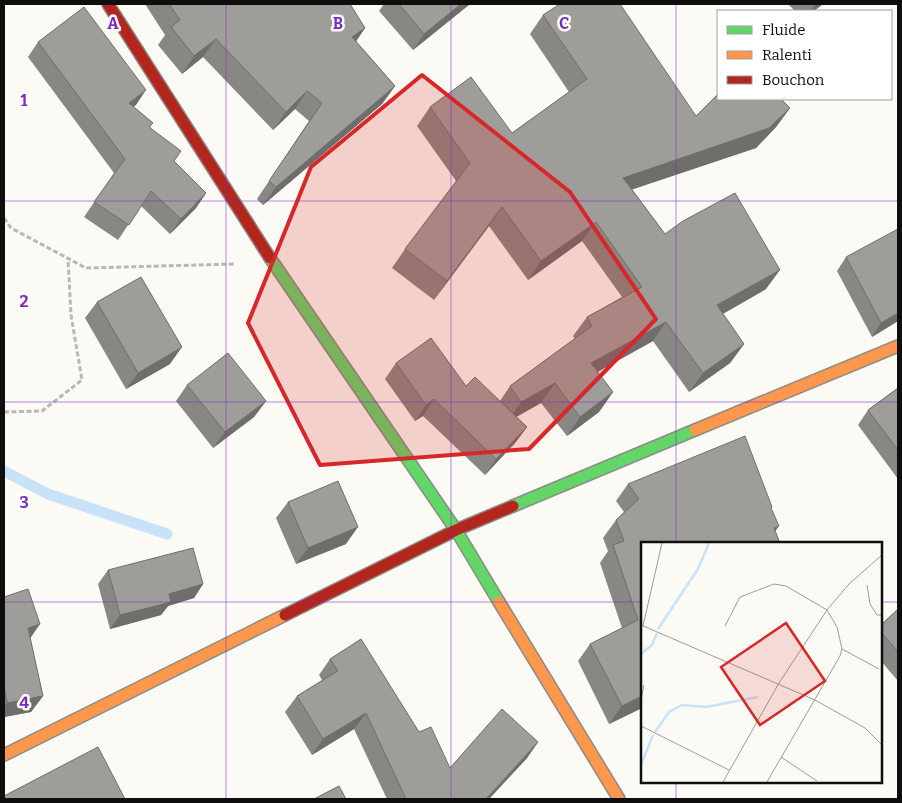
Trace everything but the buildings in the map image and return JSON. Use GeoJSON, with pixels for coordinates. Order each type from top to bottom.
{"type":"FeatureCollection","features":[{"type":"Feature","properties":{"kind":"street"},"geometry":{"type":"LineString","coordinates":[[108,4],[273,262],[456,530],[619,799]]}},
{"type":"Feature","properties":{"kind":"street"},"geometry":{"type":"LineString","coordinates":[[4,755],[456,530],[898,346]]}},
{"type":"Feature","properties":{"kind":"path"},"geometry":{"type":"LineString","coordinates":[[4,218],[11,228]]}},
{"type":"Feature","properties":{"kind":"path"},"geometry":{"type":"LineString","coordinates":[[4,227],[11,228],[86,268],[273,262]]}},
{"type":"Feature","properties":{"kind":"path"},"geometry":{"type":"LineString","coordinates":[[4,412],[42,411],[82,380],[71,315],[68,258]]}},
{"type":"Feature","properties":{"kind":"highlighted area"},"geometry":{"type":"Polygon","coordinates":[[[422,75],[570,192],[656,319],[529,449],[320,465],[248,323],[311,167],[422,75]]]}},
{"type":"Feature","properties":{"kind":"waterway"},"geometry":{"type":"LineString","coordinates":[[4,471],[48,494],[167,534]]}},
{"type":"Feature","properties":{"kind":"traffic: fast"},"geometry":{"type":"LineString","coordinates":[[270,258],[456,530],[499,602]]}},
{"type":"Feature","properties":{"kind":"traffic: fast"},"geometry":{"type":"LineString","coordinates":[[513,506],[695,430]]}},
{"type":"Feature","properties":{"kind":"traffic: slow"},"geometry":{"type":"LineString","coordinates":[[695,430],[898,346]]}},
{"type":"Feature","properties":{"kind":"traffic: slow"},"geometry":{"type":"LineString","coordinates":[[499,602],[619,799]]}},
{"type":"Feature","properties":{"kind":"traffic: slow"},"geometry":{"type":"LineString","coordinates":[[4,755],[285,615]]}},
{"type":"Feature","properties":{"kind":"traffic: jam"},"geometry":{"type":"LineString","coordinates":[[108,4],[270,258]]}},
{"type":"Feature","properties":{"kind":"traffic: jam"},"geometry":{"type":"LineString","coordinates":[[285,615],[456,530],[513,506]]}}]}
